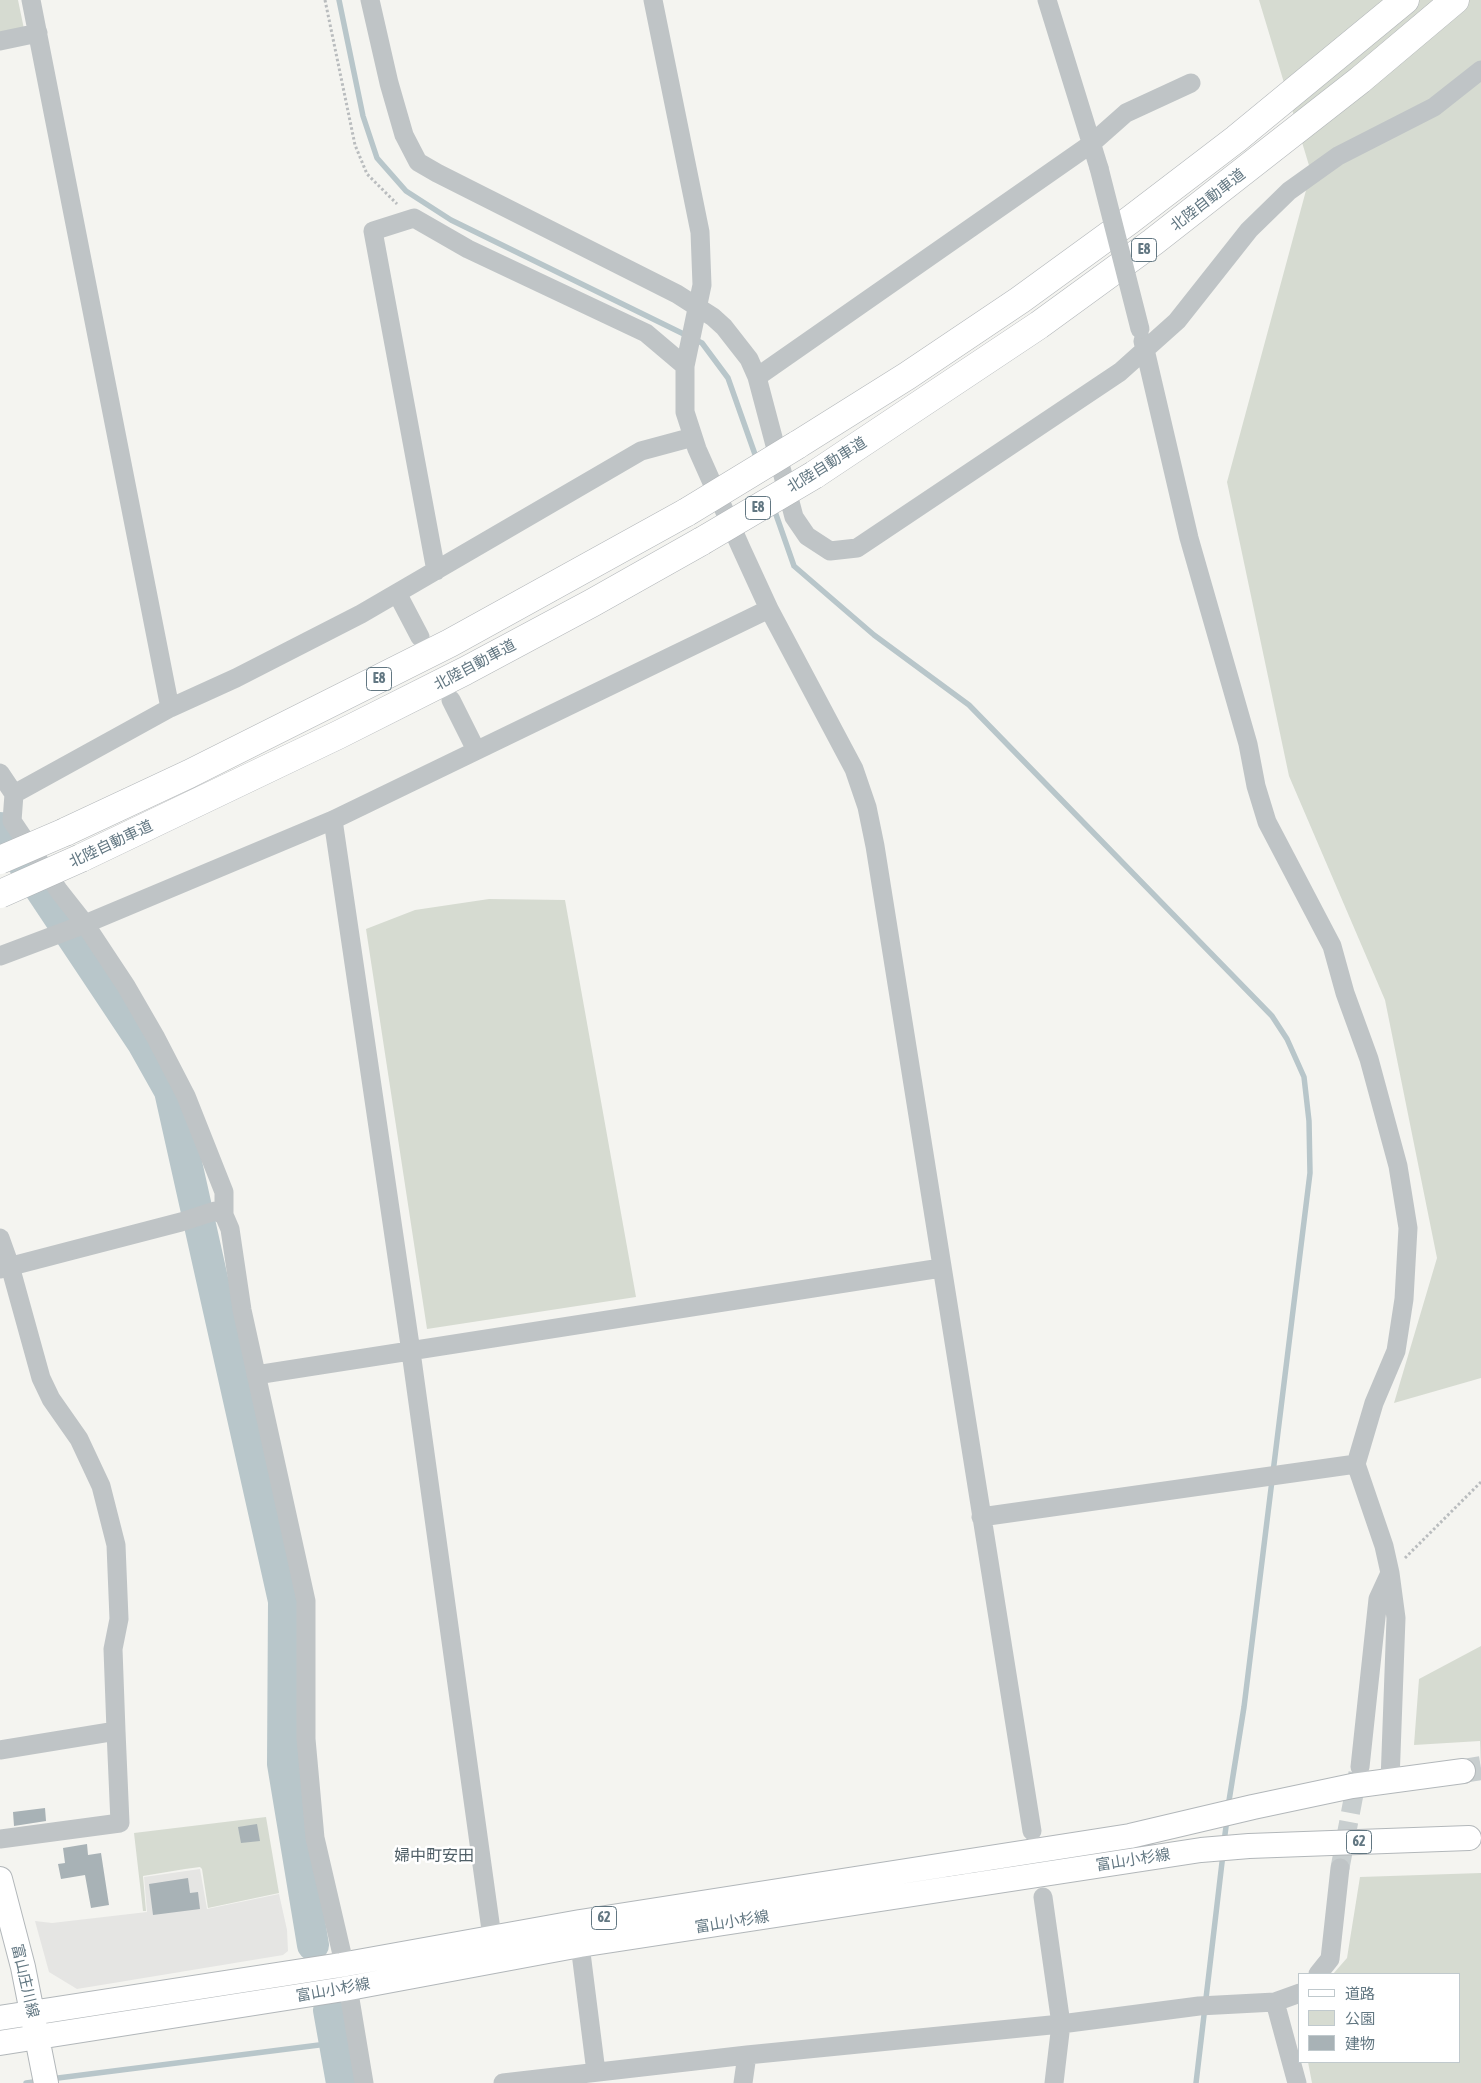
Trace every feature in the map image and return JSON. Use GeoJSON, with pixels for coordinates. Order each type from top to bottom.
{"type":"FeatureCollection","features":[{"type":"Feature","properties":{"kind":"highway","name":"北陸自動車道"},"geometry":{"type":"LineString","coordinates":[[0,860],[189,774],[450,643],[687,512],[797,445],[1020,300],[1236,138],[1405,0]]}},
{"type":"Feature","properties":{"kind":"highway","name":"北陸自動車道"},"geometry":{"type":"LineString","coordinates":[[0,894],[81,858],[329,740],[465,671],[702,542],[814,475],[1023,336],[1154,242],[1360,80],[1455,0]]}},
{"type":"Feature","properties":{"kind":"main road","name":"富山小杉線"},"geometry":{"type":"LineString","coordinates":[[0,2018],[1130,1836],[1253,1806],[1352,1786],[1463,1771]]}},
{"type":"Feature","properties":{"kind":"main road","name":"富山小杉線"},"geometry":{"type":"LineString","coordinates":[[0,2043],[348,1988],[580,1945],[1201,1850],[1249,1846],[1469,1838]]}},
{"type":"Feature","properties":{"kind":"main road","name":"富山庄川線"},"geometry":{"type":"LineString","coordinates":[[0,1879],[24,1967],[46,2083]]}},
{"type":"Feature","properties":{"kind":"street"},"geometry":{"type":"LineString","coordinates":[[31,0],[170,708]]}},
{"type":"Feature","properties":{"kind":"street"},"geometry":{"type":"LineString","coordinates":[[370,0],[401,127],[418,162],[676,294],[696,314],[713,317],[724,327],[749,359],[757,377],[794,517],[807,536],[830,551],[858,548],[1120,372],[1177,321],[1249,230],[1289,191],[1338,156],[1434,107],[1481,70]]}},
{"type":"Feature","properties":{"kind":"street"},"geometry":{"type":"LineString","coordinates":[[653,0],[700,232],[702,285],[685,366],[685,412],[693,437],[769,609],[854,769],[867,807],[875,846],[1032,1831]]}},
{"type":"Feature","properties":{"kind":"street"},"geometry":{"type":"LineString","coordinates":[[1047,0],[1099,168],[1140,329],[1189,538],[1248,744],[1256,786],[1267,822],[1332,946],[1345,993],[1369,1059],[1398,1166],[1408,1228],[1402,1308],[1396,1351],[1374,1403],[1356,1464],[1384,1546],[1396,1618],[1390,1781]]}},
{"type":"Feature","properties":{"kind":"street"},"geometry":{"type":"LineString","coordinates":[[0,41],[38,33]]}},
{"type":"Feature","properties":{"kind":"street"},"geometry":{"type":"LineString","coordinates":[[757,377],[1091,144],[1126,113],[1190,83]]}},
{"type":"Feature","properties":{"kind":"street"},"geometry":{"type":"LineString","coordinates":[[436,571],[373,231],[414,218],[468,249],[646,333],[685,366]]}},
{"type":"Feature","properties":{"kind":"street"},"geometry":{"type":"LineString","coordinates":[[14,794],[170,708],[236,678],[397,593],[641,451],[693,437]]}},
{"type":"Feature","properties":{"kind":"street"},"geometry":{"type":"LineString","coordinates":[[397,593],[420,638]]}},
{"type":"Feature","properties":{"kind":"street"},"geometry":{"type":"LineString","coordinates":[[0,956],[82,925],[333,820],[769,609]]}},
{"type":"Feature","properties":{"kind":"street"},"geometry":{"type":"LineString","coordinates":[[451,700],[476,750]]}},
{"type":"Feature","properties":{"kind":"street"},"geometry":{"type":"LineString","coordinates":[[0,773],[14,794],[12,821],[82,925],[126,986],[156,1038],[186,1096],[224,1192],[219,1213],[230,1228],[242,1310],[306,1601],[306,1739],[315,1838],[344,1964],[364,2083]]}},
{"type":"Feature","properties":{"kind":"street"},"geometry":{"type":"LineString","coordinates":[[333,820],[411,1352],[492,1938]]}},
{"type":"Feature","properties":{"kind":"street"},"geometry":{"type":"LineString","coordinates":[[5,1267],[219,1213]]}},
{"type":"Feature","properties":{"kind":"street"},"geometry":{"type":"LineString","coordinates":[[0,1238],[5,1267],[40,1378],[50,1399],[79,1439],[101,1486],[116,1545],[119,1620],[113,1649],[120,1823],[0,1839]]}},
{"type":"Feature","properties":{"kind":"street"},"geometry":{"type":"LineString","coordinates":[[256,1376],[942,1268]]}},
{"type":"Feature","properties":{"kind":"street"},"geometry":{"type":"LineString","coordinates":[[981,1516],[1356,1464]]}},
{"type":"Feature","properties":{"kind":"street"},"geometry":{"type":"LineString","coordinates":[[1360,1767],[1378,1598],[1390,1573]]}},
{"type":"Feature","properties":{"kind":"street"},"geometry":{"type":"LineString","coordinates":[[0,1750],[116,1731]]}},
{"type":"Feature","properties":{"kind":"street"},"geometry":{"type":"LineString","coordinates":[[1319,1973],[1330,1959],[1340,1868]]}},
{"type":"Feature","properties":{"kind":"street"},"geometry":{"type":"LineString","coordinates":[[1043,1897],[1061,2024],[1054,2083]]}},
{"type":"Feature","properties":{"kind":"street"},"geometry":{"type":"LineString","coordinates":[[580,1945],[596,2072]]}},
{"type":"Feature","properties":{"kind":"street"},"geometry":{"type":"LineString","coordinates":[[503,2083],[746,2055],[1061,2024],[1198,2006],[1275,2002],[1298,1994]]}},
{"type":"Feature","properties":{"kind":"street"},"geometry":{"type":"LineString","coordinates":[[1275,2002],[1297,2083]]}},
{"type":"Feature","properties":{"kind":"street"},"geometry":{"type":"LineString","coordinates":[[743,2083],[746,2055]]}},
{"type":"Feature","properties":{"kind":"path"},"geometry":{"type":"LineString","coordinates":[[324,0],[355,145],[367,174],[393,201],[414,218]]}},
{"type":"Feature","properties":{"kind":"path"},"geometry":{"type":"LineString","coordinates":[[1390,1573],[1481,1482]]}},
{"type":"Feature","properties":{"kind":"shaded area"},"geometry":{"type":"Polygon","coordinates":[[[200,1869],[207,1909],[279,1894],[287,1930],[288,1951],[283,1955],[77,1989],[49,1972],[35,1921],[52,1923],[147,1912],[144,1877],[200,1869]]]}},
{"type":"Feature","properties":{"kind":"green space"},"geometry":{"type":"Polygon","coordinates":[[[0,0],[18,0],[24,29],[0,35],[0,0]]]}},
{"type":"Feature","properties":{"kind":"green space"},"geometry":{"type":"Polygon","coordinates":[[[1259,0],[1481,0],[1481,1378],[1394,1403],[1437,1258],[1385,1000],[1289,776],[1227,482],[1311,172],[1259,0]]]}},
{"type":"Feature","properties":{"kind":"green space"},"geometry":{"type":"Polygon","coordinates":[[[489,899],[565,900],[636,1297],[427,1329],[366,929],[415,910],[489,899]]]}},
{"type":"Feature","properties":{"kind":"green space"},"geometry":{"type":"Polygon","coordinates":[[[1481,1646],[1481,1768],[1480,1741],[1414,1745],[1419,1679],[1481,1646]]]}},
{"type":"Feature","properties":{"kind":"green space"},"geometry":{"type":"Polygon","coordinates":[[[266,1817],[279,1893],[208,1908],[202,1869],[200,1867],[143,1876],[146,1911],[143,1911],[134,1833],[266,1817]]]}},
{"type":"Feature","properties":{"kind":"green space"},"geometry":{"type":"Polygon","coordinates":[[[1481,1873],[1481,2083],[1312,2083],[1308,2063],[1461,2063],[1461,1973],[1334,1973],[1347,1958],[1360,1877],[1481,1873]]]}},
{"type":"Feature","properties":{"kind":"building"},"geometry":{"type":"Polygon","coordinates":[[[45,1808],[46,1821],[14,1826],[13,1812],[45,1808]]]}},
{"type":"Feature","properties":{"kind":"building"},"geometry":{"type":"Polygon","coordinates":[[[257,1824],[260,1841],[241,1843],[238,1827],[257,1824]]]}},
{"type":"Feature","properties":{"kind":"building"},"geometry":{"type":"Polygon","coordinates":[[[87,1844],[88,1855],[101,1853],[109,1905],[91,1908],[85,1875],[61,1879],[58,1864],[65,1863],[63,1848],[87,1844]]]}},
{"type":"Feature","properties":{"kind":"building"},"geometry":{"type":"Polygon","coordinates":[[[188,1878],[190,1893],[198,1892],[200,1909],[153,1915],[149,1884],[188,1878]]]}},
{"type":"Feature","properties":{"kind":"waterway"},"geometry":{"type":"LineString","coordinates":[[339,0],[363,116],[377,158],[406,191],[451,220],[702,343],[728,378],[757,460]]}},
{"type":"Feature","properties":{"kind":"waterway"},"geometry":{"type":"LineString","coordinates":[[773,506],[794,566],[874,635],[969,705],[1272,1016],[1287,1039],[1304,1077],[1309,1121],[1310,1173],[1244,1707],[1228,1807]]}},
{"type":"Feature","properties":{"kind":"waterway"},"geometry":{"type":"LineString","coordinates":[[0,828],[143,1043],[170,1091],[284,1601],[283,1764],[313,1945]]}},
{"type":"Feature","properties":{"kind":"waterway"},"geometry":{"type":"LineString","coordinates":[[1224,1842],[1227,1819]]}},
{"type":"Feature","properties":{"kind":"waterway"},"geometry":{"type":"LineString","coordinates":[[1196,2083],[1223,1854]]}},
{"type":"Feature","properties":{"kind":"waterway"},"geometry":{"type":"LineString","coordinates":[[329,2010],[342,2083]]}},
{"type":"Feature","properties":{"kind":"waterway"},"geometry":{"type":"LineString","coordinates":[[50,2079],[335,2043]]}},
{"type":"Feature","properties":{"kind":"waterway"},"geometry":{"type":"LineString","coordinates":[[26,2083],[41,2081]]}},
{"type":"Feature","properties":{"kind":"tunnel"},"geometry":{"type":"LineString","coordinates":[[1463,1771],[1481,1768]]}},
{"type":"Feature","properties":{"kind":"tunnel"},"geometry":{"type":"LineString","coordinates":[[1340,1868],[1358,1773]]}},
{"type":"Feature","properties":{"kind":"district","name":"婦中町安田"},"geometry":{"type":"Point","coordinates":[434,1856]}}]}
